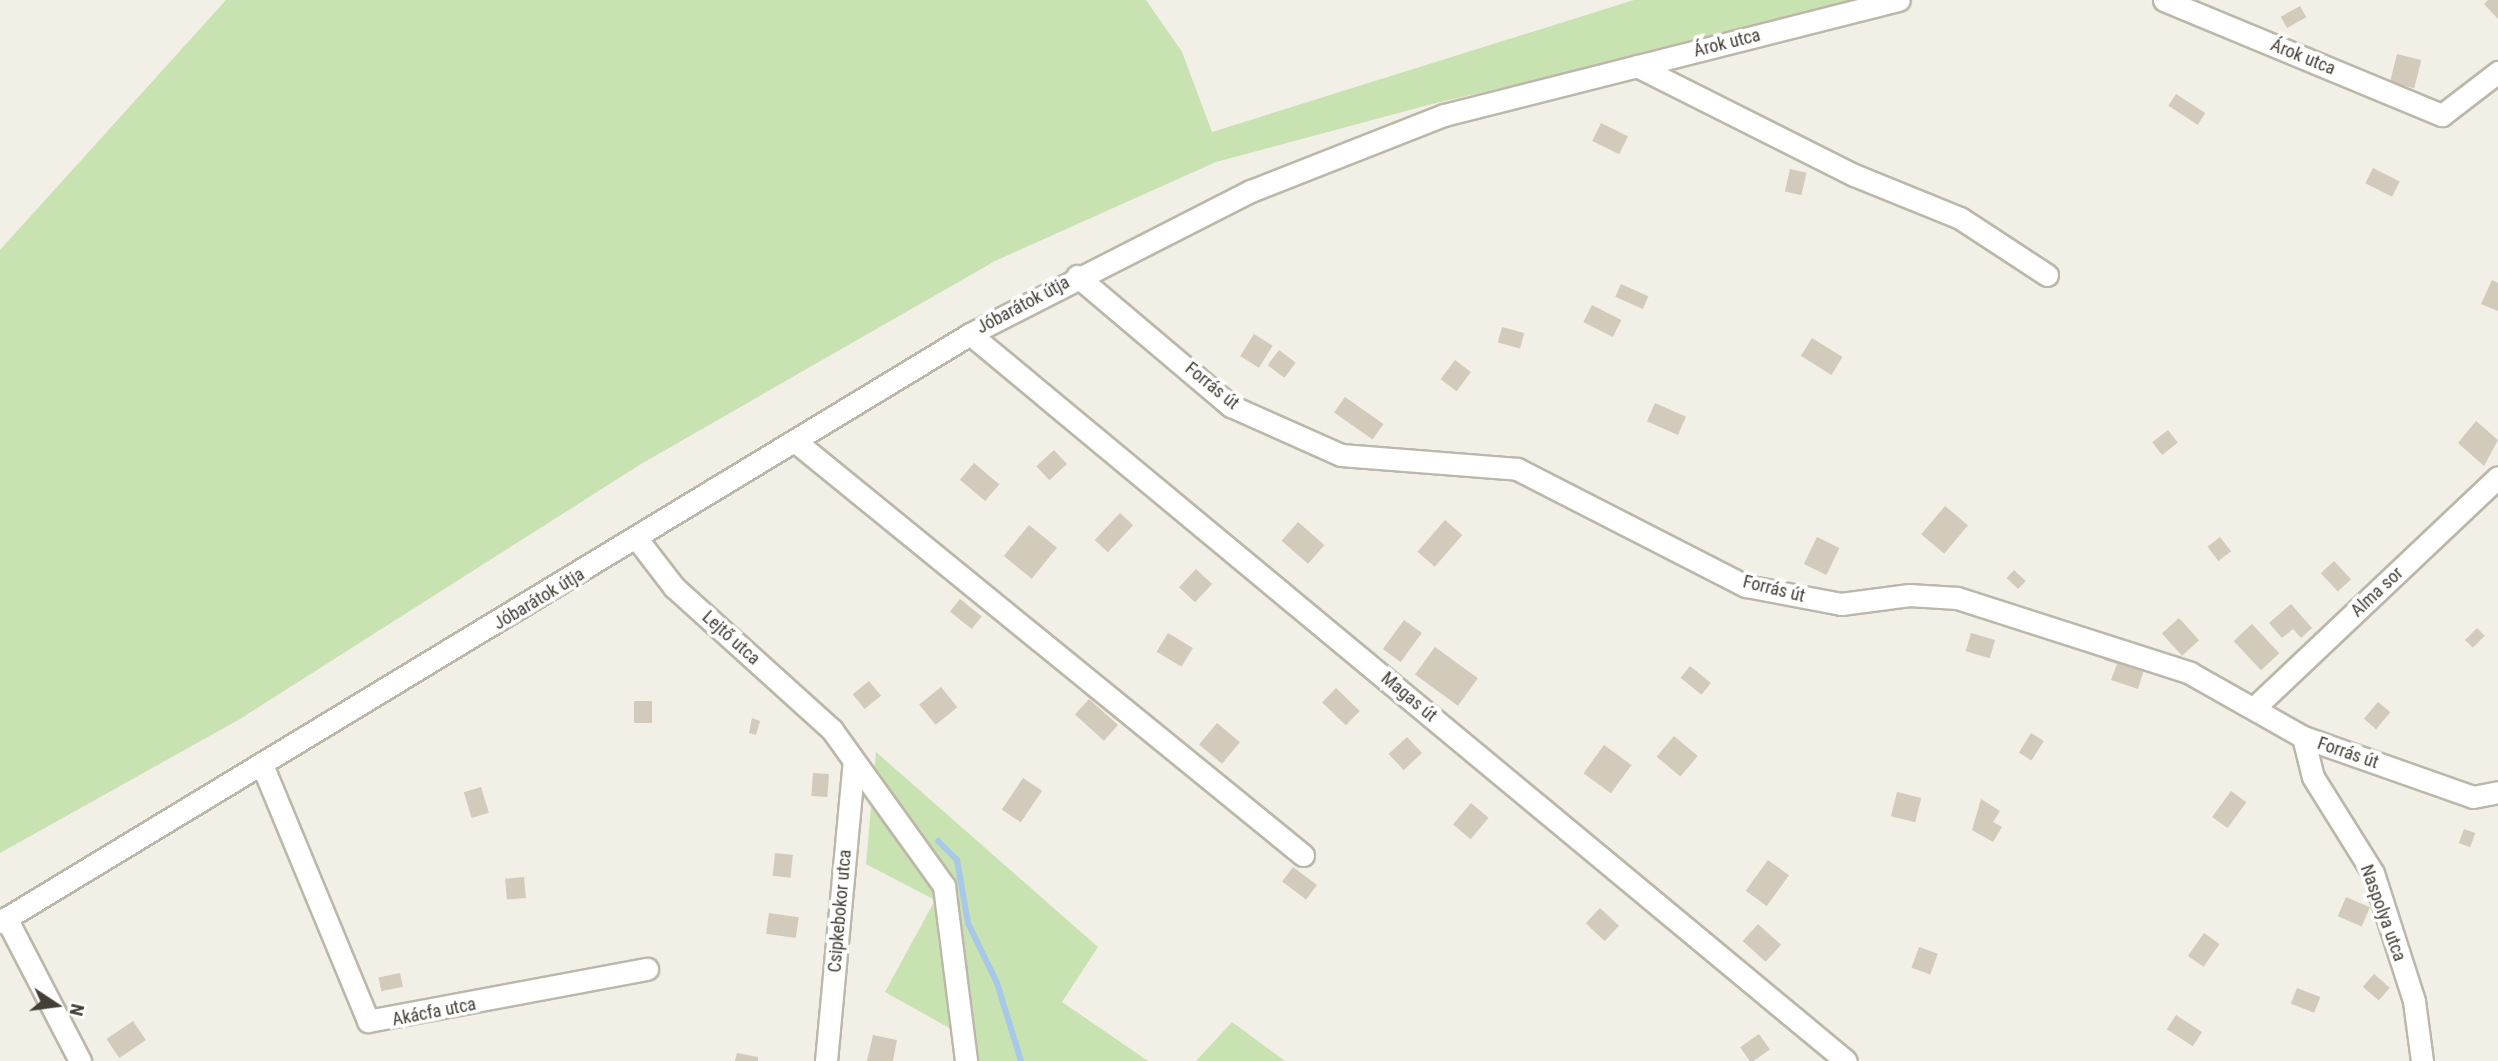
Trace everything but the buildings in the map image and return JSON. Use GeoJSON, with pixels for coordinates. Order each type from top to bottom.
{"type":"FeatureCollection","features":[{"type":"Feature","properties":{"kind":"street","name":"Árok utca"},"geometry":{"type":"LineString","coordinates":[[1077,276],[1251,191],[1444,116],[1899,0]]}},
{"type":"Feature","properties":{"kind":"street","name":"Árok utca"},"geometry":{"type":"LineString","coordinates":[[2164,0],[2442,115],[2498,72]]}},
{"type":"Feature","properties":{"kind":"street"},"geometry":{"type":"LineString","coordinates":[[1637,66],[1854,175],[1960,218],[2047,275]]}},
{"type":"Feature","properties":{"kind":"street","name":"Jóbarátok útja"},"geometry":{"type":"LineString","coordinates":[[3,920],[263,767],[970,334],[1077,276]]}},
{"type":"Feature","properties":{"kind":"street","name":"Forrás út"},"geometry":{"type":"LineString","coordinates":[[1077,276],[1231,406],[1341,456],[1441,458],[1517,469],[1746,586],[1841,604],[1909,594],[1956,597],[2190,673],[2256,706],[2303,737],[2473,797],[2498,792]]}},
{"type":"Feature","properties":{"kind":"street","name":"Magas út"},"geometry":{"type":"LineString","coordinates":[[970,334],[1846,1061]]}},
{"type":"Feature","properties":{"kind":"street"},"geometry":{"type":"LineString","coordinates":[[796,442],[1303,855]]}},
{"type":"Feature","properties":{"kind":"street","name":"Alma sor"},"geometry":{"type":"LineString","coordinates":[[2256,706],[2498,477]]}},
{"type":"Feature","properties":{"kind":"street","name":"Lejtő utca"},"geometry":{"type":"LineString","coordinates":[[637,540],[674,587],[832,730],[944,886],[966,1061]]}},
{"type":"Feature","properties":{"kind":"street","name":"Naspolya utca"},"geometry":{"type":"LineString","coordinates":[[2303,737],[2313,777],[2373,873],[2414,1001],[2422,1061]]}},
{"type":"Feature","properties":{"kind":"street","name":"Csipkebokor utca"},"geometry":{"type":"LineString","coordinates":[[826,1061],[854,762]]}},
{"type":"Feature","properties":{"kind":"street","name":"Akácfa utca"},"geometry":{"type":"LineString","coordinates":[[263,767],[368,1021],[647,969]]}},
{"type":"Feature","properties":{"kind":"street"},"geometry":{"type":"LineString","coordinates":[[3,920],[80,1061]]}},
{"type":"Feature","properties":{"kind":"green space"},"geometry":{"type":"Polygon","coordinates":[[[226,0],[1146,0],[1182,52],[1212,132],[1634,0],[1883,0],[1432,104],[1216,162],[995,261],[641,464],[240,719],[0,853],[0,250],[226,0]]]}},
{"type":"Feature","properties":{"kind":"green space"},"geometry":{"type":"Polygon","coordinates":[[[876,752],[1098,947],[1062,1002],[1148,1061],[963,1061],[951,1029],[885,992],[935,900],[866,864],[876,752]]]}},
{"type":"Feature","properties":{"kind":"green space"},"geometry":{"type":"Polygon","coordinates":[[[1232,1022],[1285,1061],[1196,1061],[1232,1022]]]}},
{"type":"Feature","properties":{"kind":"waterway"},"geometry":{"type":"LineString","coordinates":[[938,841],[957,860],[968,923],[997,983],[1021,1061]]}}]}
